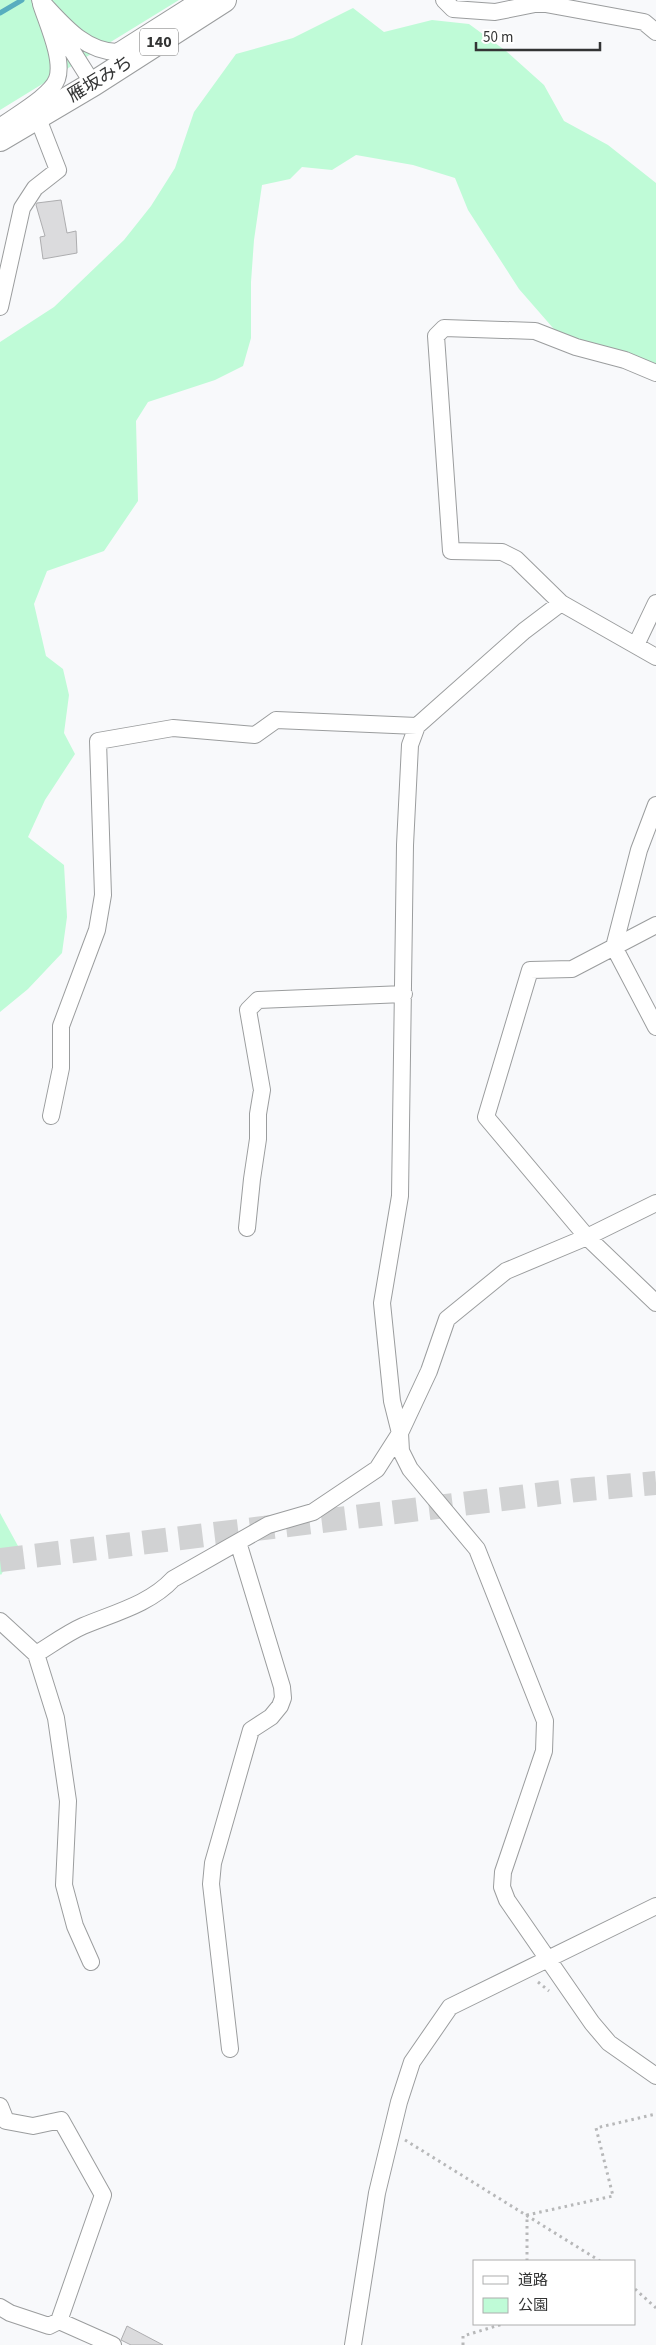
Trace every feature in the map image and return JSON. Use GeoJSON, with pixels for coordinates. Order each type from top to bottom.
{"type":"FeatureCollection","features":[{"type":"Feature","properties":{"kind":"highway","name":"雁坂みち"},"geometry":{"type":"LineString","coordinates":[[0,139],[93,84],[224,0]]}},
{"type":"Feature","properties":{"kind":"street"},"geometry":{"type":"LineString","coordinates":[[40,0],[75,36],[102,51],[110,52],[117,52],[196,2],[224,0]]}},
{"type":"Feature","properties":{"kind":"street"},"geometry":{"type":"LineString","coordinates":[[40,0],[93,84]]}},
{"type":"Feature","properties":{"kind":"street"},"geometry":{"type":"LineString","coordinates":[[0,127],[47,92],[57,79],[58,52],[40,0]]}},
{"type":"Feature","properties":{"kind":"street"},"geometry":{"type":"LineString","coordinates":[[444,0],[453,10],[495,12],[540,3],[644,22],[656,32]]}},
{"type":"Feature","properties":{"kind":"street"},"geometry":{"type":"LineString","coordinates":[[0,308],[22,208],[35,188],[58,170],[37,116]]}},
{"type":"Feature","properties":{"kind":"street"},"geometry":{"type":"LineString","coordinates":[[656,373],[625,360],[576,347],[534,331],[444,328],[436,336],[451,551],[502,552],[516,559],[561,603],[656,657]]}},
{"type":"Feature","properties":{"kind":"street"},"geometry":{"type":"LineString","coordinates":[[561,603],[524,631],[417,726],[410,745],[405,845],[400,1196],[382,1303],[392,1401],[400,1433],[402,1451],[410,1470],[477,1549],[545,1721],[544,1751],[503,1872],[502,1887],[507,1900],[592,2023],[609,2043],[656,2076]]}},
{"type":"Feature","properties":{"kind":"street"},"geometry":{"type":"LineString","coordinates":[[636,645],[656,603]]}},
{"type":"Feature","properties":{"kind":"street"},"geometry":{"type":"LineString","coordinates":[[51,1116],[60,1068],[61,1026],[98,930],[103,895],[98,741],[172,728],[255,735],[276,720],[417,726]]}},
{"type":"Feature","properties":{"kind":"street"},"geometry":{"type":"LineString","coordinates":[[656,805],[638,850],[614,947],[656,1027]]}},
{"type":"Feature","properties":{"kind":"street"},"geometry":{"type":"LineString","coordinates":[[656,925],[572,969],[530,970],[486,1116],[587,1238],[656,1303]]}},
{"type":"Feature","properties":{"kind":"street"},"geometry":{"type":"LineString","coordinates":[[247,1228],[262,1090],[248,1010],[258,1000],[404,994]]}},
{"type":"Feature","properties":{"kind":"street"},"geometry":{"type":"LineString","coordinates":[[36,1654],[82,1627],[124,1611],[164,1588],[173,1579],[268,1525],[313,1512],[377,1469],[400,1433],[429,1371],[447,1320],[506,1271],[587,1238],[656,1203]]}},
{"type":"Feature","properties":{"kind":"street"},"geometry":{"type":"LineString","coordinates":[[230,2048],[211,1884],[213,1862],[251,1730],[271,1717],[280,1706],[283,1698],[282,1687],[238,1542]]}},
{"type":"Feature","properties":{"kind":"street"},"geometry":{"type":"LineString","coordinates":[[0,1621],[36,1654],[56,1718],[68,1801],[64,1885],[76,1926],[91,1962]]}},
{"type":"Feature","properties":{"kind":"street"},"geometry":{"type":"LineString","coordinates":[[353,2345],[377,2193],[399,2102],[412,2062],[450,2007],[656,1906]]}},
{"type":"Feature","properties":{"kind":"street"},"geometry":{"type":"LineString","coordinates":[[0,2106],[6,2121],[33,2126],[61,2120],[104,2195],[59,2321],[49,2326],[10,2313],[0,2307]]}},
{"type":"Feature","properties":{"kind":"street"},"geometry":{"type":"LineString","coordinates":[[59,2321],[113,2345]]}},
{"type":"Feature","properties":{"kind":"path"},"geometry":{"type":"LineString","coordinates":[[532,1982],[540,1982],[554,1997]]}},
{"type":"Feature","properties":{"kind":"path"},"geometry":{"type":"LineString","coordinates":[[527,2215],[612,2196],[596,2128],[656,2114]]}},
{"type":"Feature","properties":{"kind":"path"},"geometry":{"type":"LineString","coordinates":[[401,2137],[598,2260]]}},
{"type":"Feature","properties":{"kind":"path"},"geometry":{"type":"LineString","coordinates":[[527,2215],[527,2260]]}},
{"type":"Feature","properties":{"kind":"path"},"geometry":{"type":"LineString","coordinates":[[636,2290],[656,2308]]}},
{"type":"Feature","properties":{"kind":"path"},"geometry":{"type":"LineString","coordinates":[[463,2345],[463,2336],[500,2325]]}},
{"type":"Feature","properties":{"kind":"green space"},"geometry":{"type":"Polygon","coordinates":[[[0,0],[179,0],[0,110],[0,0]]]}},
{"type":"Feature","properties":{"kind":"green space"},"geometry":{"type":"Polygon","coordinates":[[[353,8],[384,32],[432,20],[469,24],[506,51],[544,85],[564,121],[608,145],[656,183],[656,365],[560,336],[519,289],[468,210],[455,178],[413,165],[356,155],[332,170],[302,167],[290,179],[262,185],[254,240],[251,282],[251,338],[243,366],[215,380],[148,402],[136,421],[138,501],[104,551],[47,571],[34,604],[46,656],[63,669],[69,695],[64,733],[75,754],[45,800],[28,837],[64,865],[67,917],[62,953],[28,989],[0,1012],[0,342],[54,307],[124,240],[151,206],[175,168],[194,112],[236,54],[293,38],[353,8]]]}},
{"type":"Feature","properties":{"kind":"green space"},"geometry":{"type":"Polygon","coordinates":[[[0,1513],[18,1546],[1,1575],[0,1574],[0,1513]]]}},
{"type":"Feature","properties":{"kind":"building"},"geometry":{"type":"Polygon","coordinates":[[[61,200],[67,233],[76,231],[77,253],[43,259],[40,237],[45,236],[36,205],[37,203],[61,200]]]}},
{"type":"Feature","properties":{"kind":"building"},"geometry":{"type":"Polygon","coordinates":[[[127,2326],[163,2345],[131,2345],[121,2340],[127,2326]]]}},
{"type":"Feature","properties":{"kind":"waterway"},"geometry":{"type":"LineString","coordinates":[[0,13],[22,0]]}},
{"type":"Feature","properties":{"kind":"tunnel"},"geometry":{"type":"LineString","coordinates":[[0,1560],[577,1490],[656,1483]]}}]}
